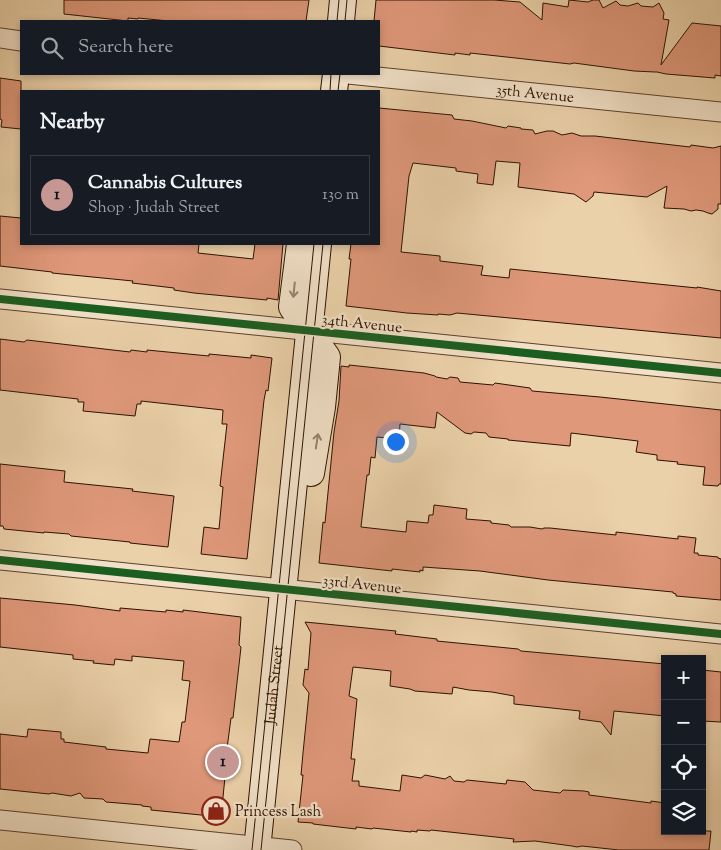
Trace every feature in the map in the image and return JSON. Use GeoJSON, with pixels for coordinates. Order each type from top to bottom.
{"type":"FeatureCollection","features":[{"type":"Feature","properties":{"kind":"street"},"geometry":{"type":"LineString","coordinates":[[341,20],[343,0]]}},
{"type":"Feature","properties":{"kind":"street"},"geometry":{"type":"LineString","coordinates":[[0,38],[20,41]]}},
{"type":"Feature","properties":{"kind":"street"},"geometry":{"type":"LineString","coordinates":[[334,90],[336,75]]}},
{"type":"Feature","properties":{"kind":"street","name":"35th Avenue"},"geometry":{"type":"LineString","coordinates":[[358,75],[721,112]]}},
{"type":"Feature","properties":{"kind":"street"},"geometry":{"type":"LineString","coordinates":[[300,245],[292,306],[309,331]]}},
{"type":"Feature","properties":{"kind":"street","name":"Judah Street"},"geometry":{"type":"LineString","coordinates":[[257,848],[318,245]]}},
{"type":"Feature","properties":{"kind":"street","name":"34th Avenue"},"geometry":{"type":"LineString","coordinates":[[0,299],[721,373]]}},
{"type":"Feature","properties":{"kind":"street","name":"33rd Avenue"},"geometry":{"type":"LineString","coordinates":[[0,560],[721,634]]}},
{"type":"Feature","properties":{"kind":"street"},"geometry":{"type":"LineString","coordinates":[[0,820],[257,848],[292,850]]}},
{"type":"Feature","properties":{"kind":"building"},"geometry":{"type":"Polygon","coordinates":[[[64,0],[309,0],[306,20],[159,20],[128,18],[128,20],[119,20],[64,14],[64,0]]]}},
{"type":"Feature","properties":{"kind":"building"},"geometry":{"type":"Polygon","coordinates":[[[376,0],[494,0],[520,2],[542,20],[543,3],[568,7],[569,0],[588,2],[599,0],[603,8],[616,1],[620,5],[628,6],[638,3],[641,6],[653,7],[659,3],[664,13],[663,19],[669,20],[661,65],[692,23],[721,26],[721,76],[715,75],[715,78],[666,74],[574,63],[470,53],[470,55],[455,53],[455,55],[380,46],[380,20],[374,20],[376,0]]]}},
{"type":"Feature","properties":{"kind":"building"},"geometry":{"type":"Polygon","coordinates":[[[0,78],[21,81],[20,129],[1,127],[2,120],[0,119],[0,78]]]}},
{"type":"Feature","properties":{"kind":"building"},"geometry":{"type":"Polygon","coordinates":[[[380,108],[452,115],[454,119],[506,128],[508,126],[533,130],[535,134],[553,131],[562,135],[572,133],[581,136],[690,147],[691,145],[713,148],[721,146],[721,204],[718,204],[718,209],[712,214],[696,210],[664,208],[667,186],[647,197],[594,192],[593,196],[586,202],[574,194],[518,187],[520,163],[496,161],[493,185],[477,183],[478,174],[456,171],[456,168],[413,163],[409,176],[401,252],[440,256],[440,261],[483,266],[481,275],[509,278],[510,269],[721,291],[721,338],[457,313],[438,315],[346,306],[351,259],[349,259],[351,245],[380,245],[380,108]]]}},
{"type":"Feature","properties":{"kind":"building"},"geometry":{"type":"Polygon","coordinates":[[[0,216],[20,218],[20,245],[199,245],[198,253],[253,259],[255,245],[283,245],[278,300],[194,293],[174,290],[174,288],[132,283],[133,281],[0,266],[0,216]]]}},
{"type":"Feature","properties":{"kind":"building"},"geometry":{"type":"Polygon","coordinates":[[[0,339],[24,342],[27,340],[130,352],[131,350],[147,352],[147,350],[209,356],[209,354],[251,358],[251,355],[272,358],[268,391],[266,390],[264,400],[247,559],[201,554],[204,527],[219,529],[223,487],[220,486],[227,424],[222,424],[223,410],[141,401],[141,404],[137,404],[135,416],[83,411],[84,402],[78,402],[78,399],[0,390],[0,339]]]}},
{"type":"Feature","properties":{"kind":"building"},"geometry":{"type":"Polygon","coordinates":[[[349,365],[424,373],[447,379],[450,377],[458,378],[460,382],[493,385],[495,383],[530,388],[532,391],[721,410],[721,484],[718,486],[703,485],[705,467],[657,460],[657,455],[636,452],[638,441],[571,433],[570,446],[508,440],[489,437],[486,433],[465,433],[437,412],[435,428],[400,424],[399,439],[377,437],[375,458],[371,457],[369,475],[367,475],[361,527],[406,532],[407,521],[428,523],[429,515],[433,515],[434,505],[467,509],[466,519],[491,521],[491,523],[509,525],[511,527],[550,528],[616,535],[616,532],[678,539],[678,536],[696,538],[694,553],[721,559],[721,600],[676,596],[673,592],[548,580],[480,571],[423,567],[423,571],[420,570],[420,572],[392,569],[392,571],[319,563],[339,401],[341,366],[349,367],[349,365]]]}},
{"type":"Feature","properties":{"kind":"building"},"geometry":{"type":"Polygon","coordinates":[[[0,464],[65,471],[64,482],[133,489],[132,491],[174,496],[168,547],[71,536],[69,534],[4,529],[3,526],[0,526],[0,464]]]}},
{"type":"Feature","properties":{"kind":"building"},"geometry":{"type":"Polygon","coordinates":[[[0,598],[120,611],[120,608],[166,612],[166,610],[183,612],[183,610],[241,617],[239,645],[241,647],[233,718],[231,718],[226,756],[228,757],[221,817],[151,810],[151,807],[142,805],[84,798],[80,793],[71,796],[0,789],[0,734],[27,737],[28,729],[61,732],[61,739],[64,739],[64,742],[148,753],[150,739],[179,742],[182,722],[185,722],[190,681],[182,680],[184,661],[132,656],[132,661],[115,659],[114,665],[73,659],[73,655],[0,647],[0,598]]]}},
{"type":"Feature","properties":{"kind":"building"},"geometry":{"type":"Polygon","coordinates":[[[305,622],[396,631],[395,634],[437,639],[437,641],[518,649],[521,651],[661,664],[661,716],[614,711],[611,735],[601,722],[579,719],[580,711],[514,704],[514,696],[453,687],[452,694],[415,691],[390,686],[391,671],[353,667],[349,696],[357,699],[351,759],[355,759],[352,781],[359,781],[359,786],[400,791],[402,775],[421,778],[425,775],[445,779],[450,776],[454,781],[464,782],[467,780],[506,784],[507,780],[525,782],[533,790],[560,793],[563,790],[584,791],[589,792],[589,795],[651,803],[651,801],[661,802],[661,835],[706,835],[706,831],[711,831],[709,850],[619,850],[535,841],[513,842],[514,839],[431,830],[411,832],[356,827],[356,829],[298,822],[309,693],[303,685],[305,669],[308,670],[311,633],[305,622]]]}},
{"type":"Feature","properties":{"kind":"building"},"geometry":{"type":"Polygon","coordinates":[[[706,670],[721,672],[721,722],[706,721],[706,670]]]}},
{"type":"Feature","properties":{"kind":"tram line"},"geometry":{"type":"LineString","coordinates":[[337,20],[339,0]]}},
{"type":"Feature","properties":{"kind":"tram line"},"geometry":{"type":"LineString","coordinates":[[345,20],[347,0]]}},
{"type":"Feature","properties":{"kind":"tram line"},"geometry":{"type":"LineString","coordinates":[[330,90],[331,75]]}},
{"type":"Feature","properties":{"kind":"tram line"},"geometry":{"type":"LineString","coordinates":[[338,90],[340,75]]}},
{"type":"Feature","properties":{"kind":"tram line"},"geometry":{"type":"LineString","coordinates":[[252,850],[314,245]]}},
{"type":"Feature","properties":{"kind":"tram line"},"geometry":{"type":"LineString","coordinates":[[261,850],[323,245]]}},
{"type":"Feature","properties":{"kind":"cycle path"},"geometry":{"type":"LineString","coordinates":[[0,299],[721,373]]}},
{"type":"Feature","properties":{"kind":"cycle path"},"geometry":{"type":"LineString","coordinates":[[0,560],[721,634]]}},
{"type":"Feature","properties":{"kind":"place","name":"Cannabis Cultures"},"geometry":{"type":"Point","coordinates":[223,762]}},
{"type":"Feature","properties":{"kind":"place","name":"Princess Lash"},"geometry":{"type":"Point","coordinates":[216,811]}}]}
